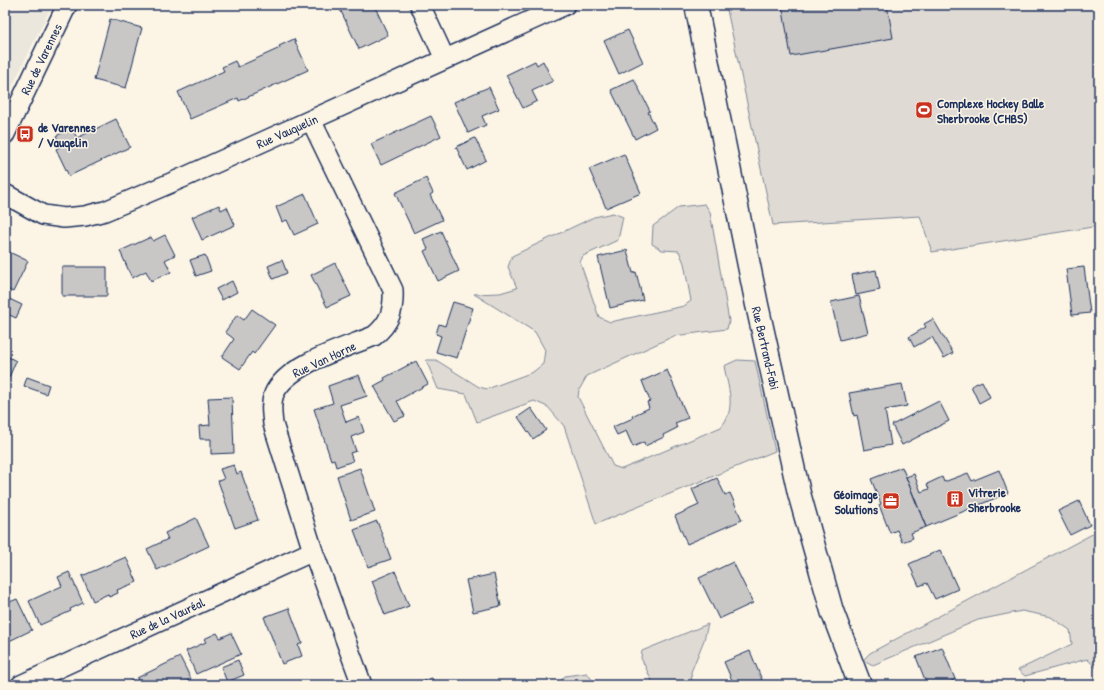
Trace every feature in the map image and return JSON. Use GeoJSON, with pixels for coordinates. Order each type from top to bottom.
{"type":"FeatureCollection","features":[{"type":"Feature","properties":{"kind":"street","name":"Rue de Varennes"},"geometry":{"type":"LineString","coordinates":[[5,134],[68,5]]}},
{"type":"Feature","properties":{"kind":"street"},"geometry":{"type":"LineString","coordinates":[[420,5],[445,59]]}},
{"type":"Feature","properties":{"kind":"street","name":"Rue Vauquelin"},"geometry":{"type":"LineString","coordinates":[[5,194],[43,215],[64,218],[85,216],[105,211],[565,5]]}},
{"type":"Feature","properties":{"kind":"street","name":"Rue Bertrand-Fabi"},"geometry":{"type":"LineString","coordinates":[[696,5],[757,306],[799,493],[832,611],[860,685]]}},
{"type":"Feature","properties":{"kind":"street","name":"Rue Van Horne"},"geometry":{"type":"LineString","coordinates":[[311,120],[388,276],[393,290],[394,303],[391,316],[384,328],[374,336],[302,366],[288,375],[274,394],[271,408],[273,424],[313,551],[362,685]]}},
{"type":"Feature","properties":{"kind":"street","name":"Rue de la Vauréal"},"geometry":{"type":"LineString","coordinates":[[21,685],[313,551]]}},
{"type":"Feature","properties":{"kind":"shaded area"},"geometry":{"type":"Polygon","coordinates":[[[5,5],[52,5],[5,101],[5,5]]]}},
{"type":"Feature","properties":{"kind":"shaded area","name":"Complexe Hockey Balle Sherbrooke (CHBS)"},"geometry":{"type":"Polygon","coordinates":[[[726,5],[1099,5],[1099,226],[932,252],[920,216],[773,225],[726,5]]]}},
{"type":"Feature","properties":{"kind":"shaded area"},"geometry":{"type":"Polygon","coordinates":[[[705,204],[710,212],[729,321],[727,329],[674,336],[587,376],[579,390],[578,397],[613,466],[622,469],[721,427],[729,413],[730,405],[729,390],[724,366],[737,360],[755,361],[775,451],[596,524],[564,426],[548,407],[534,401],[477,422],[466,394],[438,389],[426,360],[436,360],[479,387],[487,389],[533,372],[543,364],[545,350],[535,332],[474,294],[500,293],[517,288],[508,267],[512,256],[594,217],[613,213],[623,217],[618,240],[583,256],[580,262],[599,317],[610,322],[684,306],[691,301],[684,263],[679,251],[662,250],[652,244],[653,226],[679,207],[705,204]]]}},
{"type":"Feature","properties":{"kind":"shaded area"},"geometry":{"type":"Polygon","coordinates":[[[1099,529],[1099,670],[1087,659],[1025,676],[1018,670],[1072,644],[1070,630],[1051,617],[1022,611],[978,620],[873,665],[863,660],[870,653],[1098,531],[1099,529]]]}},
{"type":"Feature","properties":{"kind":"shaded area"},"geometry":{"type":"Polygon","coordinates":[[[708,624],[704,640],[691,672],[692,685],[654,685],[641,658],[642,651],[708,624]]]}},
{"type":"Feature","properties":{"kind":"shaded area"},"geometry":{"type":"Polygon","coordinates":[[[587,673],[596,685],[557,685],[565,676],[587,673]]]}},
{"type":"Feature","properties":{"kind":"building"},"geometry":{"type":"Polygon","coordinates":[[[338,5],[374,5],[388,35],[359,49],[338,5]]]}},
{"type":"Feature","properties":{"kind":"building"},"geometry":{"type":"Polygon","coordinates":[[[782,5],[887,5],[893,38],[791,56],[782,5]]]}},
{"type":"Feature","properties":{"kind":"building"},"geometry":{"type":"Polygon","coordinates":[[[110,19],[142,28],[126,88],[94,80],[110,19]]]}},
{"type":"Feature","properties":{"kind":"building"},"geometry":{"type":"Polygon","coordinates":[[[628,30],[643,62],[619,74],[604,41],[628,30]]]}},
{"type":"Feature","properties":{"kind":"building"},"geometry":{"type":"Polygon","coordinates":[[[294,39],[308,70],[239,101],[238,98],[190,119],[178,92],[224,71],[222,67],[235,61],[238,67],[280,48],[279,46],[294,39]]]}},
{"type":"Feature","properties":{"kind":"building"},"geometry":{"type":"Polygon","coordinates":[[[535,61],[537,65],[543,61],[553,81],[532,91],[537,101],[523,108],[506,75],[535,61]]]}},
{"type":"Feature","properties":{"kind":"building"},"geometry":{"type":"Polygon","coordinates":[[[634,79],[650,111],[648,112],[656,128],[635,139],[611,90],[634,79]]]}},
{"type":"Feature","properties":{"kind":"building"},"geometry":{"type":"Polygon","coordinates":[[[489,87],[499,109],[482,116],[486,125],[468,133],[454,102],[489,87]]]}},
{"type":"Feature","properties":{"kind":"building"},"geometry":{"type":"Polygon","coordinates":[[[431,116],[441,136],[381,165],[371,144],[431,116]]]}},
{"type":"Feature","properties":{"kind":"building"},"geometry":{"type":"Polygon","coordinates":[[[116,119],[130,147],[69,176],[56,149],[61,146],[56,136],[72,128],[77,138],[116,119]]]}},
{"type":"Feature","properties":{"kind":"building"},"geometry":{"type":"Polygon","coordinates":[[[475,138],[486,160],[467,170],[456,147],[475,138]]]}},
{"type":"Feature","properties":{"kind":"building"},"geometry":{"type":"Polygon","coordinates":[[[624,154],[641,193],[606,208],[589,169],[624,154]]]}},
{"type":"Feature","properties":{"kind":"building"},"geometry":{"type":"Polygon","coordinates":[[[426,178],[433,193],[430,195],[442,220],[414,233],[395,193],[426,178]]]}},
{"type":"Feature","properties":{"kind":"building"},"geometry":{"type":"Polygon","coordinates":[[[305,194],[318,224],[294,235],[287,220],[282,222],[276,207],[305,194]]]}},
{"type":"Feature","properties":{"kind":"building"},"geometry":{"type":"Polygon","coordinates":[[[219,205],[221,210],[227,207],[235,225],[202,240],[192,217],[219,205]]]}},
{"type":"Feature","properties":{"kind":"building"},"geometry":{"type":"Polygon","coordinates":[[[441,231],[459,271],[438,281],[424,251],[428,249],[423,239],[441,231]]]}},
{"type":"Feature","properties":{"kind":"building"},"geometry":{"type":"Polygon","coordinates":[[[165,235],[175,255],[165,260],[171,272],[151,281],[146,271],[132,278],[120,251],[151,237],[153,241],[165,235]]]}},
{"type":"Feature","properties":{"kind":"building"},"geometry":{"type":"Polygon","coordinates":[[[5,250],[28,261],[13,292],[5,288],[5,250]]]}},
{"type":"Feature","properties":{"kind":"building"},"geometry":{"type":"Polygon","coordinates":[[[627,250],[633,273],[636,272],[643,300],[610,308],[598,257],[627,250]]]}},
{"type":"Feature","properties":{"kind":"building"},"geometry":{"type":"Polygon","coordinates":[[[205,255],[211,271],[196,276],[190,260],[205,255]]]}},
{"type":"Feature","properties":{"kind":"building"},"geometry":{"type":"Polygon","coordinates":[[[282,260],[287,273],[273,279],[268,266],[282,260]]]}},
{"type":"Feature","properties":{"kind":"building"},"geometry":{"type":"Polygon","coordinates":[[[335,263],[351,296],[327,307],[311,275],[335,263]]]}},
{"type":"Feature","properties":{"kind":"building"},"geometry":{"type":"Polygon","coordinates":[[[62,267],[107,267],[107,296],[62,296],[62,267]]]}},
{"type":"Feature","properties":{"kind":"building"},"geometry":{"type":"Polygon","coordinates":[[[1084,267],[1090,313],[1072,315],[1066,269],[1084,267]]]}},
{"type":"Feature","properties":{"kind":"building"},"geometry":{"type":"Polygon","coordinates":[[[876,270],[880,290],[856,295],[852,275],[876,270]]]}},
{"type":"Feature","properties":{"kind":"building"},"geometry":{"type":"Polygon","coordinates":[[[232,281],[237,292],[222,300],[216,289],[232,281]]]}},
{"type":"Feature","properties":{"kind":"building"},"geometry":{"type":"Polygon","coordinates":[[[859,296],[868,333],[840,340],[831,302],[859,296]]]}},
{"type":"Feature","properties":{"kind":"building"},"geometry":{"type":"Polygon","coordinates":[[[5,297],[22,305],[16,318],[5,313],[5,297]]]}},
{"type":"Feature","properties":{"kind":"building"},"geometry":{"type":"Polygon","coordinates":[[[453,302],[473,308],[457,358],[436,352],[441,336],[436,334],[439,324],[445,326],[453,302]]]}},
{"type":"Feature","properties":{"kind":"building"},"geometry":{"type":"Polygon","coordinates":[[[252,309],[275,325],[254,354],[252,352],[240,369],[222,357],[234,339],[225,332],[237,315],[244,320],[252,309]]]}},
{"type":"Feature","properties":{"kind":"building"},"geometry":{"type":"Polygon","coordinates":[[[933,319],[953,353],[944,358],[932,337],[914,347],[909,337],[926,327],[924,324],[933,319]]]}},
{"type":"Feature","properties":{"kind":"building"},"geometry":{"type":"Polygon","coordinates":[[[5,355],[16,361],[7,382],[5,381],[5,355]]]}},
{"type":"Feature","properties":{"kind":"building"},"geometry":{"type":"Polygon","coordinates":[[[416,361],[428,384],[397,401],[405,416],[394,421],[374,386],[385,380],[384,378],[416,361]]]}},
{"type":"Feature","properties":{"kind":"building"},"geometry":{"type":"Polygon","coordinates":[[[667,370],[688,418],[675,423],[677,428],[663,435],[664,437],[645,446],[644,442],[633,447],[626,431],[617,435],[613,427],[633,418],[632,416],[649,408],[647,402],[650,401],[642,381],[667,370]]]}},
{"type":"Feature","properties":{"kind":"building"},"geometry":{"type":"Polygon","coordinates":[[[359,375],[367,396],[340,405],[346,422],[359,417],[364,432],[351,437],[356,451],[350,453],[353,461],[336,467],[334,459],[331,460],[314,409],[333,403],[328,386],[359,375]]]}},
{"type":"Feature","properties":{"kind":"building"},"geometry":{"type":"Polygon","coordinates":[[[27,377],[49,385],[46,394],[24,386],[27,377]]]}},
{"type":"Feature","properties":{"kind":"building"},"geometry":{"type":"Polygon","coordinates":[[[982,381],[990,397],[979,403],[971,386],[982,381]]]}},
{"type":"Feature","properties":{"kind":"building"},"geometry":{"type":"Polygon","coordinates":[[[902,384],[907,406],[885,410],[891,445],[864,450],[857,415],[854,416],[849,393],[902,384]]]}},
{"type":"Feature","properties":{"kind":"building"},"geometry":{"type":"Polygon","coordinates":[[[232,397],[234,453],[211,454],[211,439],[200,439],[199,426],[210,425],[208,398],[232,397]]]}},
{"type":"Feature","properties":{"kind":"building"},"geometry":{"type":"Polygon","coordinates":[[[939,401],[949,421],[902,445],[892,425],[939,401]]]}},
{"type":"Feature","properties":{"kind":"building"},"geometry":{"type":"Polygon","coordinates":[[[531,408],[546,430],[533,439],[518,417],[531,408]]]}},
{"type":"Feature","properties":{"kind":"building"},"geometry":{"type":"Polygon","coordinates":[[[234,465],[237,474],[241,472],[258,520],[235,528],[218,481],[224,479],[220,469],[234,465]]]}},
{"type":"Feature","properties":{"kind":"building"},"geometry":{"type":"Polygon","coordinates":[[[902,467],[926,527],[911,533],[913,538],[902,542],[897,530],[890,533],[871,479],[902,467]]]}},
{"type":"Feature","properties":{"kind":"building"},"geometry":{"type":"Polygon","coordinates":[[[360,468],[375,512],[351,520],[337,476],[360,468]]]}},
{"type":"Feature","properties":{"kind":"building","name":"Vitrerie Sherbrooke"},"geometry":{"type":"Polygon","coordinates":[[[999,470],[1008,493],[926,527],[906,477],[914,474],[921,492],[929,489],[927,484],[942,477],[944,482],[968,473],[972,481],[999,470]]]}},
{"type":"Feature","properties":{"kind":"building"},"geometry":{"type":"Polygon","coordinates":[[[717,478],[725,495],[730,493],[742,520],[687,544],[675,516],[699,505],[692,489],[717,478]]]}},
{"type":"Feature","properties":{"kind":"building"},"geometry":{"type":"Polygon","coordinates":[[[1079,501],[1090,525],[1070,535],[1058,511],[1079,501]]]}},
{"type":"Feature","properties":{"kind":"building"},"geometry":{"type":"Polygon","coordinates":[[[196,518],[209,546],[157,570],[147,549],[168,539],[165,533],[196,518]]]}},
{"type":"Feature","properties":{"kind":"building"},"geometry":{"type":"Polygon","coordinates":[[[377,521],[391,559],[368,567],[354,530],[377,521]]]}},
{"type":"Feature","properties":{"kind":"building"},"geometry":{"type":"Polygon","coordinates":[[[940,550],[958,589],[935,599],[927,583],[919,586],[909,564],[940,550]]]}},
{"type":"Feature","properties":{"kind":"building"},"geometry":{"type":"Polygon","coordinates":[[[126,557],[137,582],[117,590],[118,593],[109,597],[108,594],[93,601],[82,576],[126,557]]]}},
{"type":"Feature","properties":{"kind":"building"},"geometry":{"type":"Polygon","coordinates":[[[733,562],[753,603],[719,619],[699,578],[733,562]]]}},
{"type":"Feature","properties":{"kind":"building"},"geometry":{"type":"Polygon","coordinates":[[[395,571],[409,606],[385,615],[372,581],[395,571]]]}},
{"type":"Feature","properties":{"kind":"building"},"geometry":{"type":"Polygon","coordinates":[[[69,572],[83,603],[70,609],[71,611],[40,625],[29,601],[62,586],[58,577],[69,572]]]}},
{"type":"Feature","properties":{"kind":"building"},"geometry":{"type":"Polygon","coordinates":[[[494,574],[501,606],[473,612],[466,580],[494,574]]]}},
{"type":"Feature","properties":{"kind":"building"},"geometry":{"type":"Polygon","coordinates":[[[17,599],[32,630],[5,643],[5,604],[17,599]]]}},
{"type":"Feature","properties":{"kind":"building"},"geometry":{"type":"Polygon","coordinates":[[[289,608],[302,643],[298,645],[302,656],[282,664],[264,617],[289,608]]]}},
{"type":"Feature","properties":{"kind":"building"},"geometry":{"type":"Polygon","coordinates":[[[217,633],[220,638],[231,633],[241,654],[196,674],[186,651],[206,642],[204,639],[217,633]]]}},
{"type":"Feature","properties":{"kind":"building"},"geometry":{"type":"Polygon","coordinates":[[[942,647],[955,679],[950,682],[951,685],[927,685],[916,657],[942,647]]]}},
{"type":"Feature","properties":{"kind":"building"},"geometry":{"type":"Polygon","coordinates":[[[750,651],[764,685],[734,685],[724,662],[750,651]]]}},
{"type":"Feature","properties":{"kind":"building"},"geometry":{"type":"Polygon","coordinates":[[[180,657],[191,679],[178,685],[140,685],[137,678],[180,657]]]}},
{"type":"Feature","properties":{"kind":"building"},"geometry":{"type":"Polygon","coordinates":[[[238,660],[244,675],[227,682],[221,667],[238,660]]]}},
{"type":"Feature","properties":{"kind":"building"},"geometry":{"type":"Polygon","coordinates":[[[432,678],[435,685],[410,685],[432,678]]]}},
{"type":"Feature","properties":{"kind":"building"},"geometry":{"type":"Polygon","coordinates":[[[133,680],[135,685],[122,685],[133,680]]]}},
{"type":"Feature","properties":{"kind":"place","name":"Complexe Hockey Balle Sherbrooke (CHBS)"},"geometry":{"type":"Point","coordinates":[924,110]}},
{"type":"Feature","properties":{"kind":"place","name":"de Varennes / Vauqelin"},"geometry":{"type":"Point","coordinates":[25,134]}},
{"type":"Feature","properties":{"kind":"place","name":"Vitrerie Sherbrooke"},"geometry":{"type":"Point","coordinates":[955,499]}},
{"type":"Feature","properties":{"kind":"place","name":"Géoimage Solutions"},"geometry":{"type":"Point","coordinates":[891,501]}}]}
